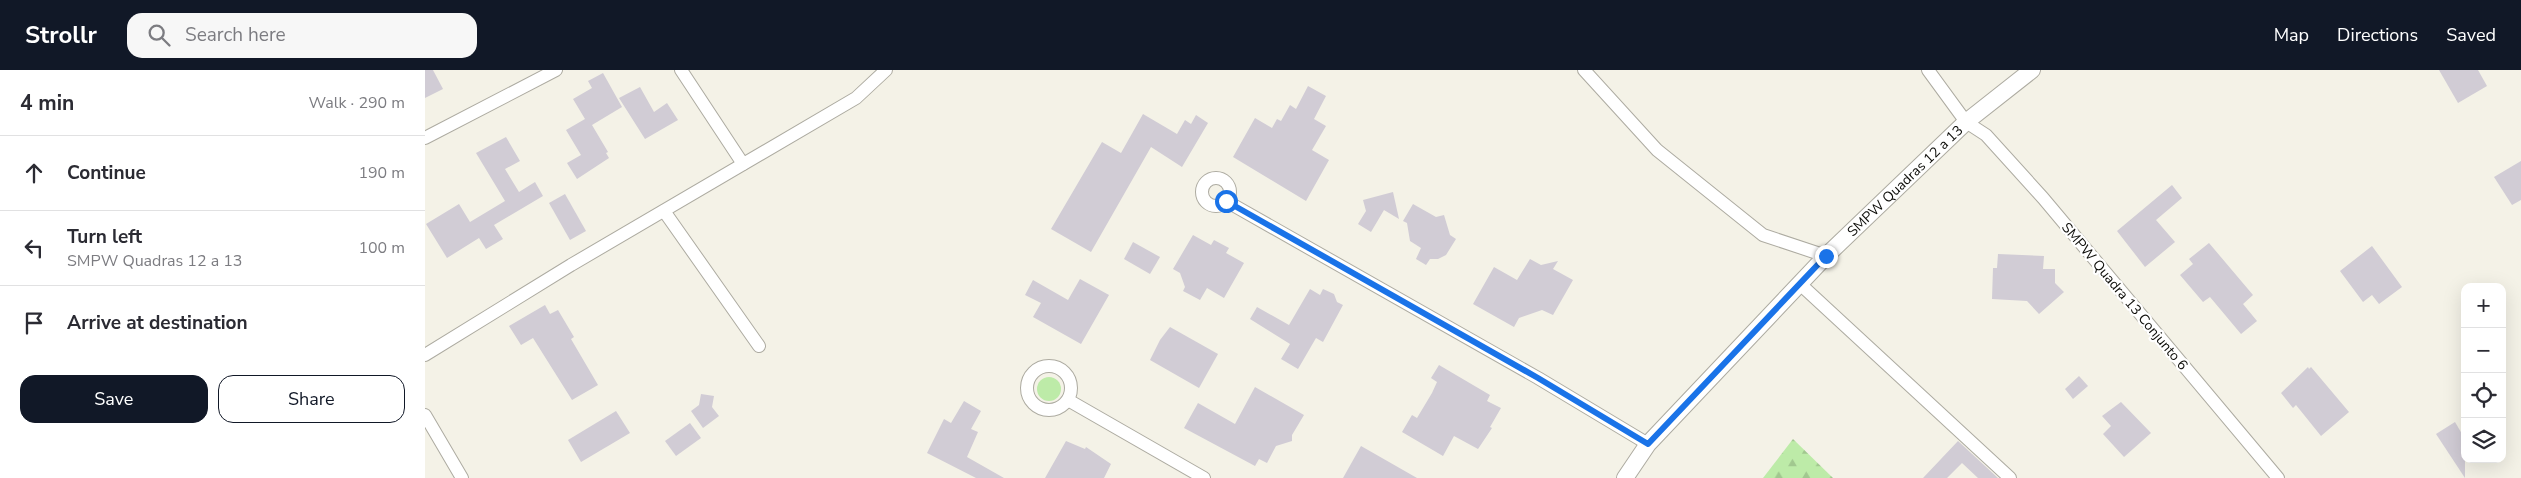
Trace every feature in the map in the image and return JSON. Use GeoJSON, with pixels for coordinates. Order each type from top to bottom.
{"type":"FeatureCollection","features":[{"type":"Feature","properties":{"kind":"street"},"geometry":{"type":"LineString","coordinates":[[425,138],[556,70]]}},
{"type":"Feature","properties":{"kind":"street"},"geometry":{"type":"LineString","coordinates":[[681,70],[743,164]]}},
{"type":"Feature","properties":{"kind":"street"},"geometry":{"type":"LineString","coordinates":[[425,355],[663,211],[856,98],[886,70]]}},
{"type":"Feature","properties":{"kind":"street"},"geometry":{"type":"LineString","coordinates":[[1584,70],[1657,150],[1763,236],[1826,256]]}},
{"type":"Feature","properties":{"kind":"street","name":"SMPW Quadra 13 Conjunto 6"},"geometry":{"type":"LineString","coordinates":[[1928,70],[1967,122],[1986,135],[2043,198],[2278,478]]}},
{"type":"Feature","properties":{"kind":"street","name":"SMPW Quadras 12 a 13"},"geometry":{"type":"LineString","coordinates":[[1625,478],[1648,444],[1826,256],[1967,122],[2032,70]]}},
{"type":"Feature","properties":{"kind":"street"},"geometry":{"type":"LineString","coordinates":[[1226,201],[1538,378],[1648,444]]}},
{"type":"Feature","properties":{"kind":"street"},"geometry":{"type":"LineString","coordinates":[[663,211],[759,346]]}},
{"type":"Feature","properties":{"kind":"street"},"geometry":{"type":"LineString","coordinates":[[1800,284],[2010,478]]}},
{"type":"Feature","properties":{"kind":"street"},"geometry":{"type":"LineString","coordinates":[[1068,400],[1204,478]]}},
{"type":"Feature","properties":{"kind":"street"},"geometry":{"type":"LineString","coordinates":[[425,415],[462,478]]}},
{"type":"Feature","properties":{"kind":"green space"},"geometry":{"type":"Polygon","coordinates":[[[1049,377],[1058,380],[1061,389],[1058,398],[1049,401],[1040,398],[1037,389],[1040,380],[1049,377]]]}},
{"type":"Feature","properties":{"kind":"green space"},"geometry":{"type":"Polygon","coordinates":[[[1793,439],[1833,478],[1763,478],[1793,439]]]}},
{"type":"Feature","properties":{"kind":"building"},"geometry":{"type":"Polygon","coordinates":[[[425,70],[433,70],[443,89],[425,98],[425,70]]]}},
{"type":"Feature","properties":{"kind":"building"},"geometry":{"type":"Polygon","coordinates":[[[2439,70],[2478,70],[2487,86],[2458,103],[2439,70]]]}},
{"type":"Feature","properties":{"kind":"building"},"geometry":{"type":"Polygon","coordinates":[[[603,73],[622,107],[592,125],[608,152],[606,153],[609,158],[577,179],[567,163],[581,155],[566,130],[585,119],[573,99],[592,88],[588,81],[603,73]]]}},
{"type":"Feature","properties":{"kind":"building"},"geometry":{"type":"Polygon","coordinates":[[[1308,86],[1326,96],[1314,119],[1326,126],[1312,150],[1329,160],[1306,201],[1233,157],[1255,118],[1272,128],[1277,119],[1281,121],[1290,105],[1296,109],[1308,86]]]}},
{"type":"Feature","properties":{"kind":"building"},"geometry":{"type":"Polygon","coordinates":[[[640,87],[654,112],[667,103],[678,120],[645,139],[619,98],[640,87]]]}},
{"type":"Feature","properties":{"kind":"building"},"geometry":{"type":"Polygon","coordinates":[[[1143,114],[1177,134],[1185,120],[1191,124],[1196,115],[1208,123],[1182,167],[1151,147],[1091,252],[1051,229],[1102,142],[1121,153],[1143,114]]]}},
{"type":"Feature","properties":{"kind":"building"},"geometry":{"type":"Polygon","coordinates":[[[506,137],[520,161],[505,169],[519,192],[535,182],[543,196],[494,225],[503,239],[486,249],[479,238],[447,258],[426,224],[459,204],[470,222],[505,201],[476,153],[506,137]]]}},
{"type":"Feature","properties":{"kind":"building"},"geometry":{"type":"Polygon","coordinates":[[[2521,161],[2521,200],[2512,205],[2494,177],[2521,161]]]}},
{"type":"Feature","properties":{"kind":"building"},"geometry":{"type":"Polygon","coordinates":[[[2172,185],[2182,198],[2156,220],[2175,242],[2145,267],[2117,231],[2172,185]]]}},
{"type":"Feature","properties":{"kind":"building"},"geometry":{"type":"Polygon","coordinates":[[[1393,192],[1399,219],[1384,210],[1371,232],[1358,224],[1366,211],[1363,200],[1393,192]]]}},
{"type":"Feature","properties":{"kind":"building"},"geometry":{"type":"Polygon","coordinates":[[[565,194],[586,231],[570,240],[549,203],[565,194]]]}},
{"type":"Feature","properties":{"kind":"building"},"geometry":{"type":"Polygon","coordinates":[[[1413,204],[1436,217],[1444,215],[1450,235],[1456,239],[1446,255],[1438,259],[1430,259],[1426,265],[1416,259],[1421,248],[1410,241],[1407,223],[1403,221],[1413,204]]]}},
{"type":"Feature","properties":{"kind":"building"},"geometry":{"type":"Polygon","coordinates":[[[1193,235],[1211,245],[1214,240],[1229,248],[1226,253],[1244,263],[1224,298],[1207,288],[1200,300],[1183,291],[1185,287],[1180,273],[1173,269],[1193,235]]]}},
{"type":"Feature","properties":{"kind":"building"},"geometry":{"type":"Polygon","coordinates":[[[1133,242],[1160,257],[1150,274],[1124,259],[1133,242]]]}},
{"type":"Feature","properties":{"kind":"building"},"geometry":{"type":"Polygon","coordinates":[[[2209,243],[2253,295],[2243,304],[2257,321],[2241,334],[2210,297],[2203,302],[2180,275],[2193,264],[2189,259],[2209,243]]]}},
{"type":"Feature","properties":{"kind":"building"},"geometry":{"type":"Polygon","coordinates":[[[2372,246],[2402,287],[2379,304],[2372,295],[2363,302],[2340,271],[2372,246]]]}},
{"type":"Feature","properties":{"kind":"building"},"geometry":{"type":"Polygon","coordinates":[[[1998,254],[2044,256],[2043,269],[2055,269],[2055,283],[2064,292],[2039,314],[2027,301],[1992,299],[1993,268],[1997,268],[1998,254]]]}},
{"type":"Feature","properties":{"kind":"building"},"geometry":{"type":"Polygon","coordinates":[[[1530,259],[1541,265],[1558,261],[1553,269],[1573,280],[1553,315],[1542,310],[1519,318],[1514,327],[1473,304],[1494,267],[1517,280],[1530,259]]]}},
{"type":"Feature","properties":{"kind":"building"},"geometry":{"type":"Polygon","coordinates":[[[1080,279],[1109,295],[1081,344],[1033,317],[1041,303],[1025,295],[1033,280],[1068,300],[1080,279]]]}},
{"type":"Feature","properties":{"kind":"building"},"geometry":{"type":"Polygon","coordinates":[[[1310,289],[1320,295],[1323,289],[1334,294],[1337,302],[1343,305],[1323,342],[1316,338],[1298,369],[1281,359],[1290,344],[1250,319],[1257,307],[1289,325],[1310,289]]]}},
{"type":"Feature","properties":{"kind":"building"},"geometry":{"type":"Polygon","coordinates":[[[545,305],[550,314],[558,310],[574,337],[571,339],[598,385],[572,400],[533,338],[521,345],[509,326],[545,305]]]}},
{"type":"Feature","properties":{"kind":"building"},"geometry":{"type":"Polygon","coordinates":[[[1170,327],[1218,354],[1199,388],[1150,360],[1160,340],[1170,327]]]}},
{"type":"Feature","properties":{"kind":"building"},"geometry":{"type":"Polygon","coordinates":[[[1439,365],[1490,395],[1487,401],[1501,408],[1490,427],[1492,428],[1478,449],[1454,436],[1443,456],[1402,432],[1412,415],[1417,418],[1432,393],[1437,382],[1431,378],[1439,365]]]}},
{"type":"Feature","properties":{"kind":"building"},"geometry":{"type":"Polygon","coordinates":[[[2308,367],[2309,369],[2311,367],[2349,412],[2321,436],[2296,405],[2293,408],[2281,393],[2308,367]]]}},
{"type":"Feature","properties":{"kind":"building"},"geometry":{"type":"Polygon","coordinates":[[[2079,376],[2088,386],[2073,399],[2065,389],[2079,376]]]}},
{"type":"Feature","properties":{"kind":"building"},"geometry":{"type":"Polygon","coordinates":[[[1255,387],[1304,415],[1292,435],[1292,441],[1276,446],[1267,463],[1259,459],[1255,466],[1184,428],[1198,403],[1235,424],[1255,387]]]}},
{"type":"Feature","properties":{"kind":"building"},"geometry":{"type":"Polygon","coordinates":[[[701,394],[714,396],[712,407],[719,416],[703,428],[691,411],[699,405],[701,394]]]}},
{"type":"Feature","properties":{"kind":"building"},"geometry":{"type":"Polygon","coordinates":[[[964,401],[981,411],[971,429],[978,432],[967,457],[1004,478],[976,478],[927,453],[944,419],[951,423],[964,401]]]}},
{"type":"Feature","properties":{"kind":"building"},"geometry":{"type":"Polygon","coordinates":[[[2121,402],[2151,433],[2124,457],[2103,434],[2111,426],[2102,416],[2121,402]]]}},
{"type":"Feature","properties":{"kind":"building"},"geometry":{"type":"Polygon","coordinates":[[[616,411],[630,433],[581,462],[568,440],[616,411]]]}},
{"type":"Feature","properties":{"kind":"building"},"geometry":{"type":"Polygon","coordinates":[[[2455,422],[2461,432],[2461,463],[2465,463],[2465,478],[2436,434],[2455,422]]]}},
{"type":"Feature","properties":{"kind":"building"},"geometry":{"type":"Polygon","coordinates":[[[690,423],[701,438],[676,456],[665,441],[690,423]]]}},
{"type":"Feature","properties":{"kind":"building"},"geometry":{"type":"Polygon","coordinates":[[[1066,441],[1085,449],[1086,447],[1111,464],[1104,478],[1045,478],[1066,441]]]}},
{"type":"Feature","properties":{"kind":"building"},"geometry":{"type":"Polygon","coordinates":[[[1958,441],[1998,478],[1978,478],[1962,463],[1947,478],[1923,478],[1958,441]]]}},
{"type":"Feature","properties":{"kind":"building"},"geometry":{"type":"Polygon","coordinates":[[[1361,446],[1417,478],[1343,478],[1361,446]]]}},
{"type":"Feature","properties":{"kind":"route"},"geometry":{"type":"LineString","coordinates":[[1226,201],[1538,378],[1648,444],[1826,256]]}}]}
